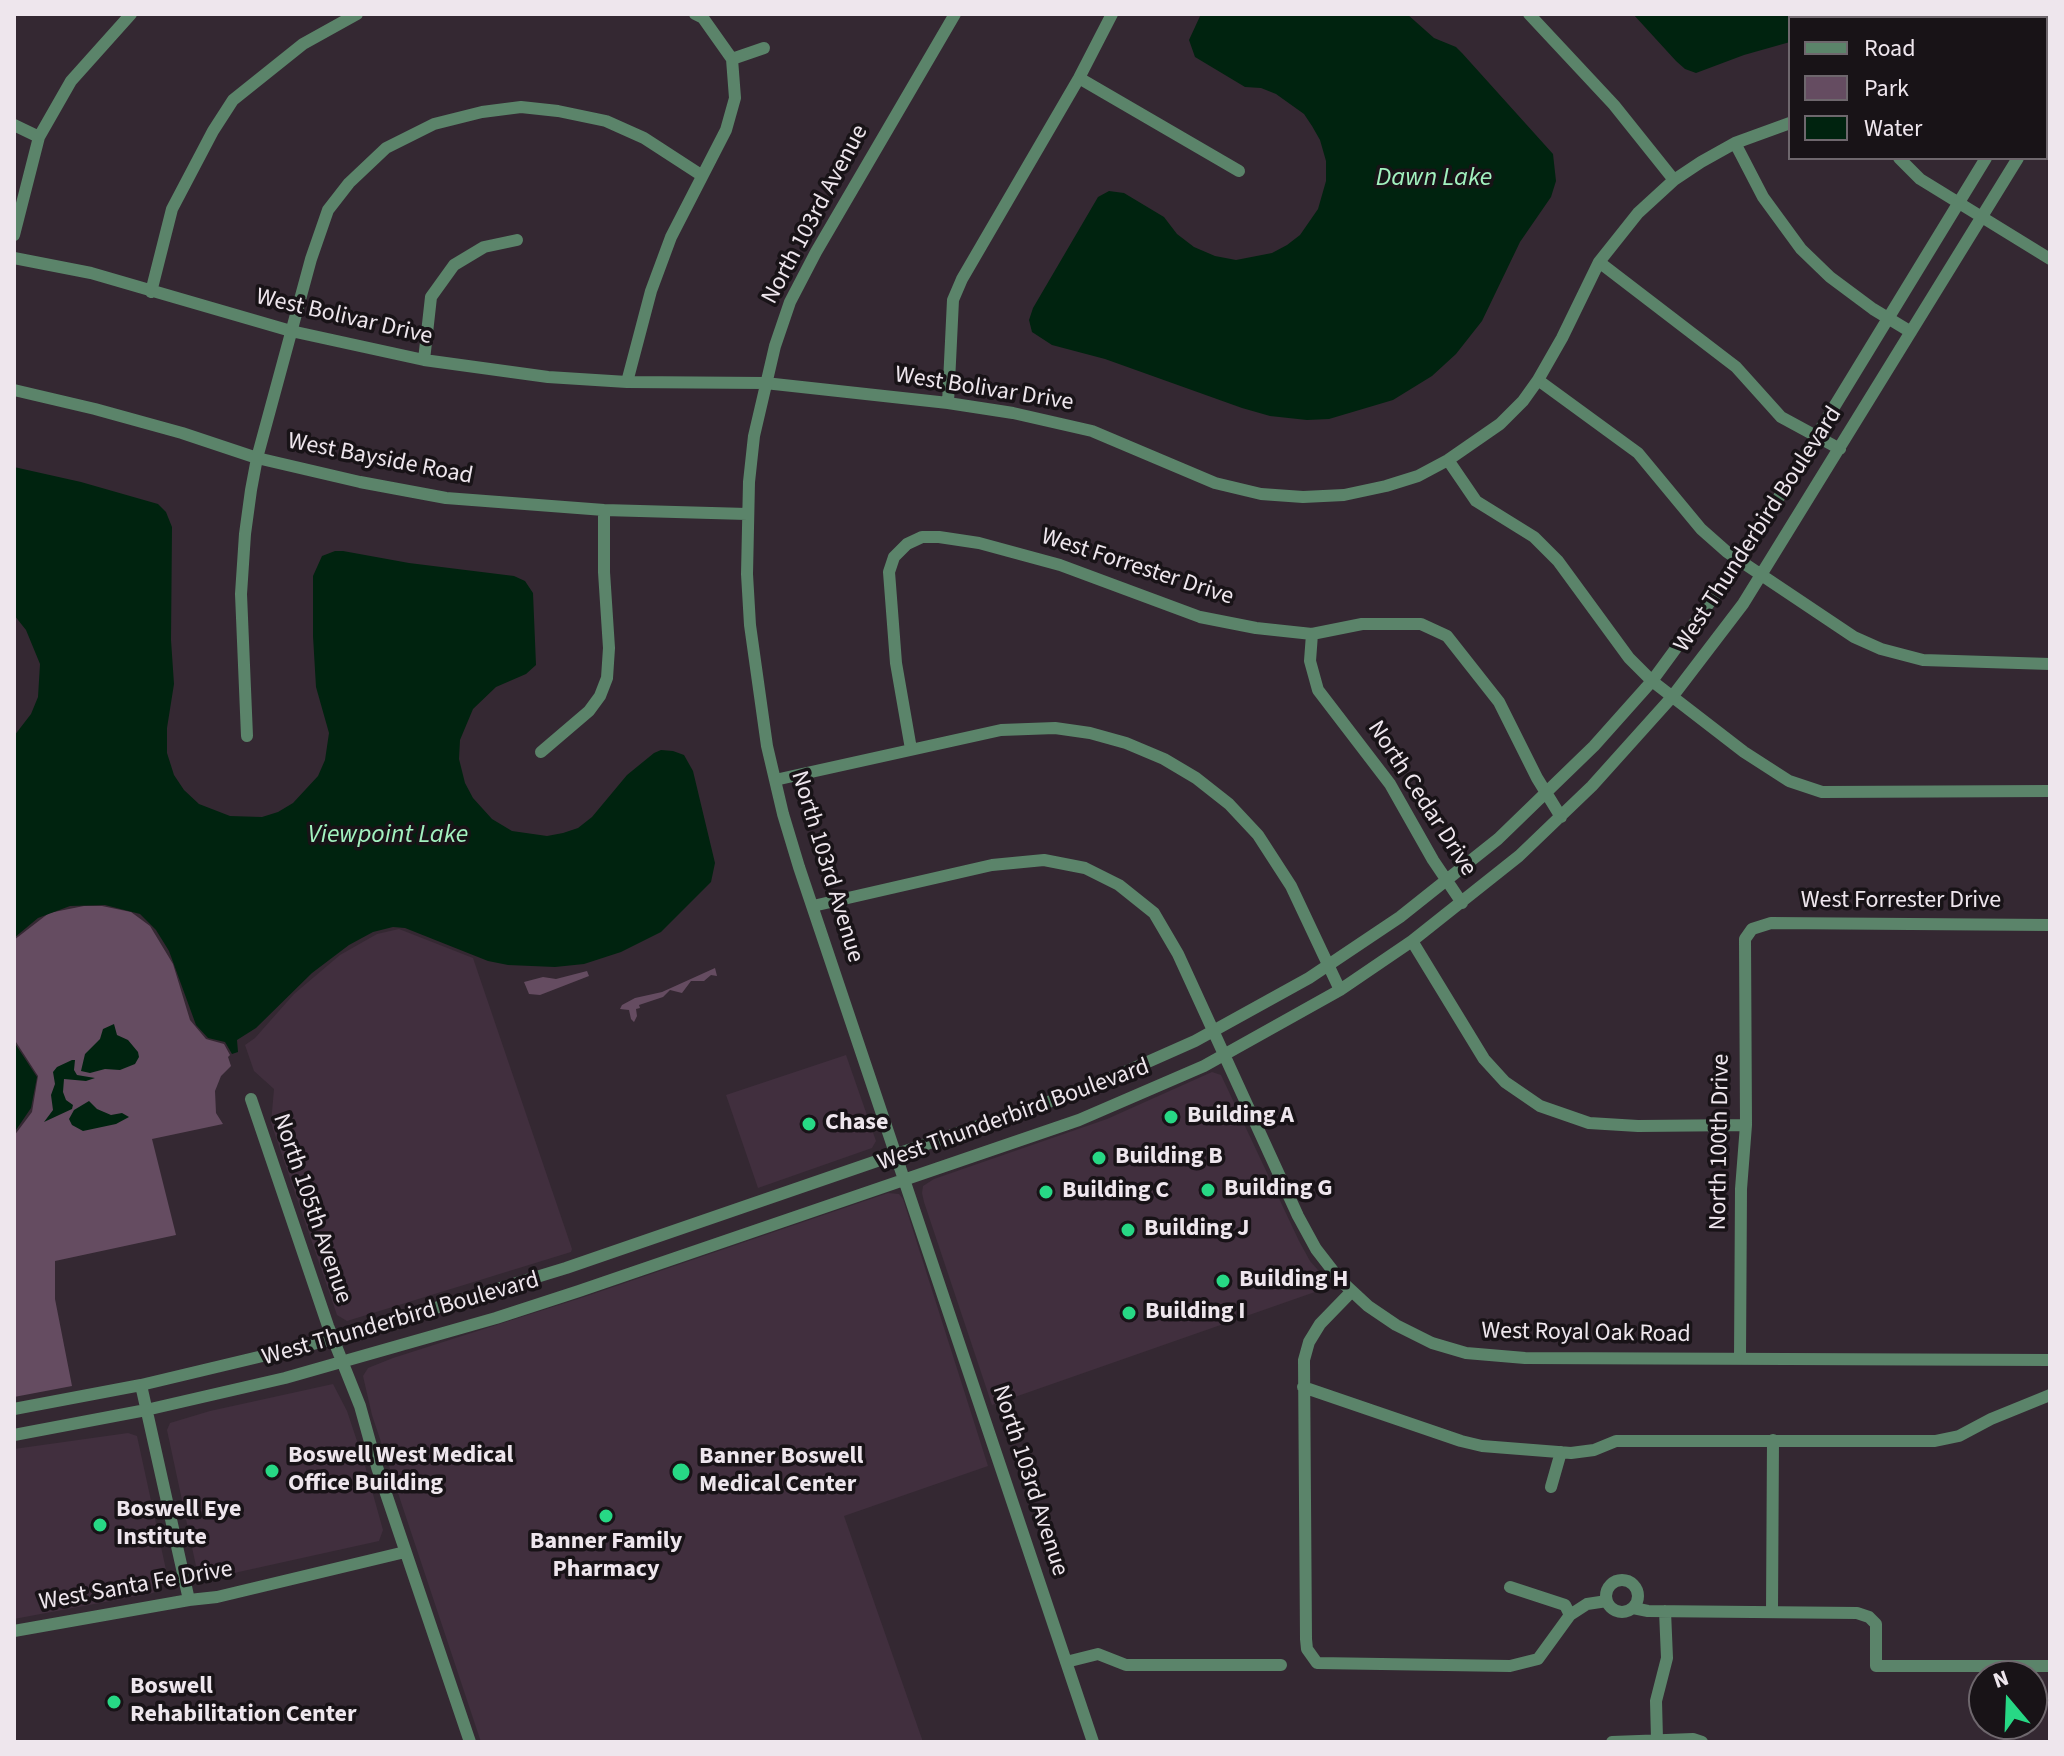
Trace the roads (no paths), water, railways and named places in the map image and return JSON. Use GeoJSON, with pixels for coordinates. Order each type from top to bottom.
{"type":"FeatureCollection","features":[{"type":"Feature","properties":{"kind":"street"},"geometry":{"type":"LineString","coordinates":[[14,235],[39,137],[71,81],[131,14]]}},
{"type":"Feature","properties":{"kind":"street"},"geometry":{"type":"LineString","coordinates":[[627,382],[656,277],[671,237],[726,130],[735,98],[732,59],[703,18],[695,14]]}},
{"type":"Feature","properties":{"kind":"street","name":"North 103rd Avenue"},"geometry":{"type":"LineString","coordinates":[[955,14],[810,264],[790,302],[775,346],[754,436],[747,514],[750,625],[761,712],[783,814],[1093,1742]]}},
{"type":"Feature","properties":{"kind":"street"},"geometry":{"type":"LineString","coordinates":[[948,403],[953,300],[1112,14]]}},
{"type":"Feature","properties":{"kind":"street"},"geometry":{"type":"LineString","coordinates":[[1529,14],[1614,105],[1674,180]]}},
{"type":"Feature","properties":{"kind":"street"},"geometry":{"type":"LineString","coordinates":[[151,292],[172,209],[233,100],[303,44],[348,16]]}},
{"type":"Feature","properties":{"kind":"street"},"geometry":{"type":"LineString","coordinates":[[732,59],[764,48]]}},
{"type":"Feature","properties":{"kind":"street"},"geometry":{"type":"LineString","coordinates":[[1079,78],[1239,171]]}},
{"type":"Feature","properties":{"kind":"street"},"geometry":{"type":"LineString","coordinates":[[247,736],[241,594],[245,534],[257,458],[311,259],[328,210],[349,183],[386,148],[434,124],[482,112],[521,107],[606,121],[644,138],[701,175]]}},
{"type":"Feature","properties":{"kind":"street","name":"West Bolivar Drive"},"geometry":{"type":"LineString","coordinates":[[14,258],[91,273],[291,331],[424,360],[548,377],[627,382],[765,383],[948,403],[1013,413],[1092,431],[1215,483],[1261,494],[1303,497],[1344,495],[1407,480],[1448,460],[1500,424],[1538,380],[1599,262],[1638,213],[1674,180],[1735,143],[1788,124]]}},
{"type":"Feature","properties":{"kind":"street"},"geometry":{"type":"LineString","coordinates":[[14,125],[39,137]]}},
{"type":"Feature","properties":{"kind":"street"},"geometry":{"type":"LineString","coordinates":[[1735,143],[1763,197],[1801,249],[1830,277],[1911,332]]}},
{"type":"Feature","properties":{"kind":"street"},"geometry":{"type":"LineString","coordinates":[[1901,160],[1920,179],[2050,259]]}},
{"type":"Feature","properties":{"kind":"street","name":"West Thunderbird Boulevard"},"geometry":{"type":"LineString","coordinates":[[14,1409],[141,1385],[334,1339],[482,1296],[1113,1079],[1214,1032],[1328,966],[1447,881],[1498,839],[1594,746],[1652,681],[1740,561],[1985,160]]}},
{"type":"Feature","properties":{"kind":"street","name":"West Thunderbird Boulevard"},"geometry":{"type":"LineString","coordinates":[[14,1435],[146,1410],[343,1362],[496,1318],[1122,1103],[1225,1056],[1340,990],[1462,903],[1561,817],[1672,697],[1731,621],[1761,576],[2017,160]]}},
{"type":"Feature","properties":{"kind":"street"},"geometry":{"type":"LineString","coordinates":[[424,360],[431,297],[454,265],[484,247],[517,240]]}},
{"type":"Feature","properties":{"kind":"street"},"geometry":{"type":"LineString","coordinates":[[1599,262],[1736,367],[1781,417],[1840,449]]}},
{"type":"Feature","properties":{"kind":"street"},"geometry":{"type":"LineString","coordinates":[[1538,380],[1638,453],[1701,529],[1740,561],[1854,637],[1901,656],[1946,662],[2050,664]]}},
{"type":"Feature","properties":{"kind":"street","name":"West Bayside Road"},"geometry":{"type":"LineString","coordinates":[[14,390],[153,425],[257,458],[446,498],[604,510],[747,514]]}},
{"type":"Feature","properties":{"kind":"street"},"geometry":{"type":"LineString","coordinates":[[1448,460],[1476,501],[1534,537],[1558,561],[1629,658],[1652,681],[1744,752],[1789,781],[1822,792],[2050,791]]}},
{"type":"Feature","properties":{"kind":"street"},"geometry":{"type":"LineString","coordinates":[[541,752],[589,711],[600,696],[607,678],[609,648],[604,510]]}},
{"type":"Feature","properties":{"kind":"street","name":"West Forrester Drive"},"geometry":{"type":"LineString","coordinates":[[911,749],[894,651],[889,572],[894,557],[907,544],[922,537],[979,543],[1060,565],[1200,617],[1256,628],[1312,634],[1362,624],[1421,624],[1447,636],[1499,702],[1561,817]]}},
{"type":"Feature","properties":{"kind":"street","name":"North Cedar Drive"},"geometry":{"type":"LineString","coordinates":[[1312,634],[1310,661],[1318,690],[1390,784],[1462,903]]}},
{"type":"Feature","properties":{"kind":"street"},"geometry":{"type":"LineString","coordinates":[[775,780],[984,732],[1055,728],[1108,737],[1164,759],[1213,790],[1258,835],[1291,886],[1340,990]]}},
{"type":"Feature","properties":{"kind":"street","name":"West Royal Oak Road"},"geometry":{"type":"LineString","coordinates":[[813,906],[992,865],[1044,860],[1085,868],[1119,885],[1154,913],[1178,954],[1304,1230],[1324,1260],[1377,1313],[1432,1343],[1466,1353],[1525,1358],[2050,1360]]}},
{"type":"Feature","properties":{"kind":"street","name":"West Forrester Drive"},"geometry":{"type":"LineString","coordinates":[[1752,929],[1771,923],[2050,925]]}},
{"type":"Feature","properties":{"kind":"street","name":"North 100th Drive"},"geometry":{"type":"LineString","coordinates":[[1740,1358],[1741,1189],[1746,1125],[1745,939],[1752,929]]}},
{"type":"Feature","properties":{"kind":"street"},"geometry":{"type":"LineString","coordinates":[[1412,941],[1484,1059],[1505,1082],[1540,1106],[1589,1123],[1746,1125]]}},
{"type":"Feature","properties":{"kind":"street"},"geometry":{"type":"LineString","coordinates":[[1113,1079],[1122,1103]]}},
{"type":"Feature","properties":{"kind":"street","name":"North 105th Avenue"},"geometry":{"type":"LineString","coordinates":[[251,1099],[360,1406],[405,1552],[470,1742]]}},
{"type":"Feature","properties":{"kind":"street"},"geometry":{"type":"LineString","coordinates":[[750,1205],[758,1230]]}},
{"type":"Feature","properties":{"kind":"street"},"geometry":{"type":"LineString","coordinates":[[1352,1291],[1320,1324],[1309,1342],[1304,1360],[1306,1639],[1307,1649],[1317,1663],[1510,1666],[1538,1659],[1570,1615],[1587,1604],[1607,1601]]}},
{"type":"Feature","properties":{"kind":"street"},"geometry":{"type":"LineString","coordinates":[[141,1385],[189,1600]]}},
{"type":"Feature","properties":{"kind":"street"},"geometry":{"type":"LineString","coordinates":[[1303,1387],[1461,1441],[1482,1446],[1561,1452],[1594,1450],[1616,1441],[1943,1440],[1959,1436],[2050,1395]]}},
{"type":"Feature","properties":{"kind":"street"},"geometry":{"type":"LineString","coordinates":[[1772,1611],[1773,1440]]}},
{"type":"Feature","properties":{"kind":"street"},"geometry":{"type":"LineString","coordinates":[[1551,1487],[1561,1452]]}},
{"type":"Feature","properties":{"kind":"street","name":"West Santa Fe Drive"},"geometry":{"type":"LineString","coordinates":[[14,1631],[239,1592],[405,1552]]}},
{"type":"Feature","properties":{"kind":"street"},"geometry":{"type":"LineString","coordinates":[[1607,1601],[1610,1585],[1624,1579],[1634,1584],[1639,1593],[1633,1608]]}},
{"type":"Feature","properties":{"kind":"street"},"geometry":{"type":"LineString","coordinates":[[1510,1587],[1565,1605],[1570,1615]]}},
{"type":"Feature","properties":{"kind":"street"},"geometry":{"type":"LineString","coordinates":[[1607,1601],[1618,1611],[1633,1608],[1648,1611],[1857,1613],[1869,1617],[1876,1624],[1876,1666],[2050,1666]]}},
{"type":"Feature","properties":{"kind":"street"},"geometry":{"type":"LineString","coordinates":[[1657,1739],[1656,1701],[1667,1658],[1665,1611]]}},
{"type":"Feature","properties":{"kind":"street"},"geometry":{"type":"LineString","coordinates":[[1066,1662],[1098,1654],[1126,1665],[1281,1665]]}},
{"type":"Feature","properties":{"kind":"street"},"geometry":{"type":"LineString","coordinates":[[1612,1742],[1657,1739],[1702,1742]]}},
{"type":"Feature","properties":{"kind":"water","name":"Dawn Lake"},"geometry":{"type":"Polygon","coordinates":[[[1201,14],[1407,14],[1434,38],[1456,47],[1553,154],[1556,181],[1551,197],[1520,242],[1482,321],[1456,354],[1432,376],[1393,400],[1329,419],[1270,416],[1105,359],[1052,345],[1032,332],[1029,320],[1033,308],[1098,197],[1109,191],[1124,193],[1164,217],[1177,234],[1194,247],[1236,260],[1272,253],[1287,245],[1300,235],[1318,209],[1326,181],[1326,161],[1312,126],[1304,114],[1276,94],[1261,88],[1245,87],[1195,57],[1189,40],[1201,14]]]}},
{"type":"Feature","properties":{"kind":"water"},"geometry":{"type":"Polygon","coordinates":[[[1633,14],[1867,14],[1788,16],[1788,43],[1696,73],[1676,61],[1633,14]]]}},
{"type":"Feature","properties":{"kind":"water","name":"Viewpoint Lake"},"geometry":{"type":"Polygon","coordinates":[[[14,467],[158,504],[166,512],[172,527],[171,640],[174,684],[167,728],[167,753],[174,775],[199,804],[230,816],[262,817],[293,803],[318,776],[325,760],[329,733],[316,687],[313,636],[313,576],[322,556],[343,551],[514,576],[525,581],[533,593],[536,665],[526,674],[496,687],[473,709],[460,740],[459,759],[465,783],[473,798],[492,819],[512,831],[547,836],[563,833],[578,828],[592,817],[627,775],[654,753],[673,751],[684,755],[693,771],[715,863],[711,882],[661,932],[621,952],[584,964],[555,967],[508,965],[488,961],[405,928],[393,927],[373,932],[349,945],[312,973],[256,1028],[237,1040],[238,1052],[232,1054],[225,1042],[208,1038],[196,1025],[169,951],[156,930],[140,914],[105,905],[70,906],[38,918],[14,938],[14,736],[31,714],[38,697],[40,664],[26,630],[14,615],[14,467]]]}},
{"type":"Feature","properties":{"kind":"water"},"geometry":{"type":"Polygon","coordinates":[[[114,1024],[117,1035],[128,1040],[138,1052],[135,1064],[120,1070],[81,1071],[85,1054],[100,1039],[103,1029],[114,1024]]]}},
{"type":"Feature","properties":{"kind":"water"},"geometry":{"type":"Polygon","coordinates":[[[14,1042],[37,1077],[31,1108],[14,1133],[14,1042]]]}},
{"type":"Feature","properties":{"kind":"water"},"geometry":{"type":"Polygon","coordinates":[[[75,1060],[77,1075],[95,1078],[86,1081],[64,1079],[63,1092],[66,1100],[73,1105],[72,1109],[44,1122],[53,1110],[53,1072],[75,1060]]]}},
{"type":"Feature","properties":{"kind":"water"},"geometry":{"type":"Polygon","coordinates":[[[89,1101],[97,1109],[111,1115],[122,1113],[129,1117],[116,1124],[83,1131],[72,1125],[69,1119],[74,1110],[89,1101]]]}},
{"type":"Feature","properties":{"kind":"place","name":"Building A"},"geometry":{"type":"Point","coordinates":[1171,1117]}},
{"type":"Feature","properties":{"kind":"place","name":"Chase"},"geometry":{"type":"Point","coordinates":[809,1124]}},
{"type":"Feature","properties":{"kind":"place","name":"Building B"},"geometry":{"type":"Point","coordinates":[1099,1158]}},
{"type":"Feature","properties":{"kind":"place","name":"Building G"},"geometry":{"type":"Point","coordinates":[1208,1190]}},
{"type":"Feature","properties":{"kind":"place","name":"Building C"},"geometry":{"type":"Point","coordinates":[1046,1192]}},
{"type":"Feature","properties":{"kind":"place","name":"Building J"},"geometry":{"type":"Point","coordinates":[1128,1230]}},
{"type":"Feature","properties":{"kind":"place","name":"Building H"},"geometry":{"type":"Point","coordinates":[1223,1281]}},
{"type":"Feature","properties":{"kind":"place","name":"Building I"},"geometry":{"type":"Point","coordinates":[1129,1313]}},
{"type":"Feature","properties":{"kind":"place","name":"Boswell West Medical Office Building"},"geometry":{"type":"Point","coordinates":[272,1471]}},
{"type":"Feature","properties":{"kind":"place","name":"Banner Boswell Medical Center"},"geometry":{"type":"Point","coordinates":[681,1472]}},
{"type":"Feature","properties":{"kind":"place","name":"Banner Family Pharmacy"},"geometry":{"type":"Point","coordinates":[606,1516]}},
{"type":"Feature","properties":{"kind":"place","name":"Boswell Eye Institute"},"geometry":{"type":"Point","coordinates":[100,1525]}},
{"type":"Feature","properties":{"kind":"place","name":"Boswell Rehabilitation Center"},"geometry":{"type":"Point","coordinates":[114,1702]}}]}
